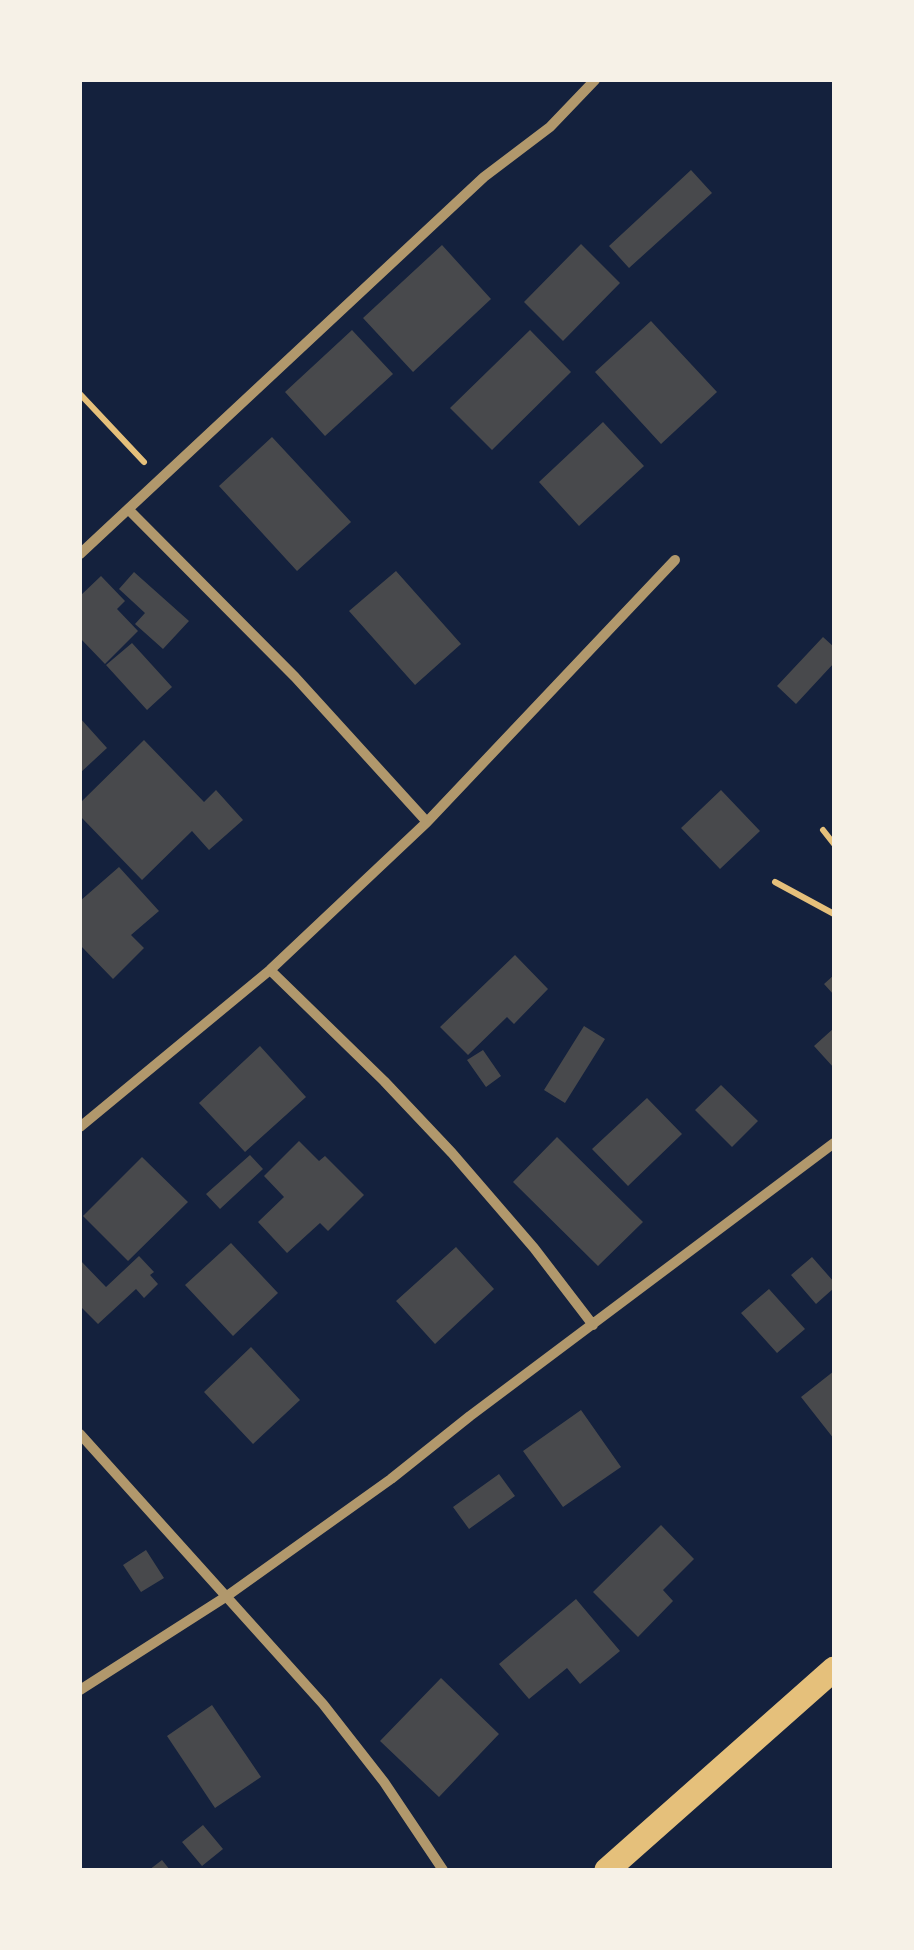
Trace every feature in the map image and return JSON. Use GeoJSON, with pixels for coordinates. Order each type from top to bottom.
{"type":"FeatureCollection","features":[{"type":"Feature","properties":{"kind":"main road"},"geometry":{"type":"LineString","coordinates":[[608,1870],[834,1669]]}},
{"type":"Feature","properties":{"kind":"street"},"geometry":{"type":"LineString","coordinates":[[80,554],[484,177],[550,126],[595,80]]}},
{"type":"Feature","properties":{"kind":"street"},"geometry":{"type":"LineString","coordinates":[[128,509],[295,676],[427,822]]}},
{"type":"Feature","properties":{"kind":"street"},"geometry":{"type":"LineString","coordinates":[[80,1127],[270,970],[427,822],[675,560]]}},
{"type":"Feature","properties":{"kind":"street"},"geometry":{"type":"LineString","coordinates":[[270,970],[452,1152],[534,1248],[593,1326]]}},
{"type":"Feature","properties":{"kind":"street"},"geometry":{"type":"LineString","coordinates":[[80,1690],[227,1596],[391,1478],[834,1143]]}},
{"type":"Feature","properties":{"kind":"street"},"geometry":{"type":"LineString","coordinates":[[80,1434],[323,1704],[384,1782],[442,1870]]}},
{"type":"Feature","properties":{"kind":"path"},"geometry":{"type":"LineString","coordinates":[[80,394],[160,480]]}},
{"type":"Feature","properties":{"kind":"path"},"geometry":{"type":"LineString","coordinates":[[823,830],[834,844]]}},
{"type":"Feature","properties":{"kind":"path"},"geometry":{"type":"LineString","coordinates":[[775,882],[834,914]]}},
{"type":"Feature","properties":{"kind":"building"},"geometry":{"type":"Polygon","coordinates":[[[691,170],[712,193],[629,268],[609,246],[691,170]]]}},
{"type":"Feature","properties":{"kind":"building"},"geometry":{"type":"Polygon","coordinates":[[[581,244],[620,283],[563,341],[524,302],[581,244]]]}},
{"type":"Feature","properties":{"kind":"building"},"geometry":{"type":"Polygon","coordinates":[[[442,245],[491,299],[413,372],[363,318],[442,245]]]}},
{"type":"Feature","properties":{"kind":"building"},"geometry":{"type":"Polygon","coordinates":[[[651,321],[717,392],[661,444],[595,372],[651,321]]]}},
{"type":"Feature","properties":{"kind":"building"},"geometry":{"type":"Polygon","coordinates":[[[352,330],[393,374],[325,436],[285,392],[352,330]]]}},
{"type":"Feature","properties":{"kind":"building"},"geometry":{"type":"Polygon","coordinates":[[[530,330],[571,372],[492,450],[450,408],[530,330]]]}},
{"type":"Feature","properties":{"kind":"building"},"geometry":{"type":"Polygon","coordinates":[[[603,422],[644,466],[579,526],[539,482],[603,422]]]}},
{"type":"Feature","properties":{"kind":"building"},"geometry":{"type":"Polygon","coordinates":[[[272,437],[351,522],[297,571],[219,486],[272,437]]]}},
{"type":"Feature","properties":{"kind":"building"},"geometry":{"type":"Polygon","coordinates":[[[396,571],[461,644],[415,685],[349,611],[396,571]]]}},
{"type":"Feature","properties":{"kind":"building"},"geometry":{"type":"Polygon","coordinates":[[[134,572],[189,621],[163,649],[135,624],[145,613],[119,589],[134,572]]]}},
{"type":"Feature","properties":{"kind":"building"},"geometry":{"type":"Polygon","coordinates":[[[101,576],[125,601],[117,609],[138,631],[105,664],[80,638],[80,596],[101,576]]]}},
{"type":"Feature","properties":{"kind":"building"},"geometry":{"type":"Polygon","coordinates":[[[823,637],[834,647],[834,663],[796,704],[777,686],[823,637]]]}},
{"type":"Feature","properties":{"kind":"building"},"geometry":{"type":"Polygon","coordinates":[[[132,643],[172,687],[147,710],[106,665],[132,643]]]}},
{"type":"Feature","properties":{"kind":"building"},"geometry":{"type":"Polygon","coordinates":[[[80,718],[107,748],[80,773],[80,718]]]}},
{"type":"Feature","properties":{"kind":"building"},"geometry":{"type":"Polygon","coordinates":[[[144,740],[204,802],[216,790],[243,820],[209,850],[192,831],[142,880],[80,816],[80,803],[144,740]]]}},
{"type":"Feature","properties":{"kind":"building"},"geometry":{"type":"Polygon","coordinates":[[[721,790],[760,831],[720,869],[681,828],[721,790]]]}},
{"type":"Feature","properties":{"kind":"building"},"geometry":{"type":"Polygon","coordinates":[[[119,867],[159,911],[131,935],[144,948],[113,979],[80,945],[80,901],[119,867]]]}},
{"type":"Feature","properties":{"kind":"building"},"geometry":{"type":"Polygon","coordinates":[[[515,955],[548,989],[514,1024],[507,1017],[468,1055],[440,1027],[515,955]]]}},
{"type":"Feature","properties":{"kind":"building"},"geometry":{"type":"Polygon","coordinates":[[[834,975],[834,995],[824,984],[834,975]]]}},
{"type":"Feature","properties":{"kind":"building"},"geometry":{"type":"Polygon","coordinates":[[[584,1026],[605,1039],[565,1103],[544,1090],[584,1026]]]}},
{"type":"Feature","properties":{"kind":"building"},"geometry":{"type":"Polygon","coordinates":[[[834,1028],[834,1068],[814,1046],[834,1028]]]}},
{"type":"Feature","properties":{"kind":"building"},"geometry":{"type":"Polygon","coordinates":[[[260,1046],[306,1097],[245,1152],[199,1103],[260,1046]]]}},
{"type":"Feature","properties":{"kind":"building"},"geometry":{"type":"Polygon","coordinates":[[[483,1050],[501,1076],[486,1087],[467,1060],[483,1050]]]}},
{"type":"Feature","properties":{"kind":"building"},"geometry":{"type":"Polygon","coordinates":[[[721,1085],[758,1121],[732,1147],[695,1110],[721,1085]]]}},
{"type":"Feature","properties":{"kind":"building"},"geometry":{"type":"Polygon","coordinates":[[[647,1098],[682,1134],[628,1186],[592,1149],[647,1098]]]}},
{"type":"Feature","properties":{"kind":"building"},"geometry":{"type":"Polygon","coordinates":[[[557,1137],[643,1222],[598,1266],[513,1182],[557,1137]]]}},
{"type":"Feature","properties":{"kind":"building"},"geometry":{"type":"Polygon","coordinates":[[[299,1141],[319,1161],[325,1156],[364,1195],[328,1231],[320,1223],[287,1253],[258,1222],[284,1197],[264,1176],[299,1141]]]}},
{"type":"Feature","properties":{"kind":"building"},"geometry":{"type":"Polygon","coordinates":[[[250,1155],[263,1169],[220,1209],[206,1194],[250,1155]]]}},
{"type":"Feature","properties":{"kind":"building"},"geometry":{"type":"Polygon","coordinates":[[[142,1157],[188,1202],[128,1261],[83,1216],[142,1157]]]}},
{"type":"Feature","properties":{"kind":"building"},"geometry":{"type":"Polygon","coordinates":[[[231,1243],[278,1293],[233,1336],[185,1285],[231,1243]]]}},
{"type":"Feature","properties":{"kind":"building"},"geometry":{"type":"Polygon","coordinates":[[[456,1247],[494,1289],[435,1344],[396,1301],[456,1247]]]}},
{"type":"Feature","properties":{"kind":"building"},"geometry":{"type":"Polygon","coordinates":[[[139,1256],[154,1272],[150,1275],[158,1284],[144,1298],[136,1289],[98,1324],[80,1306],[80,1260],[106,1287],[139,1256]]]}},
{"type":"Feature","properties":{"kind":"building"},"geometry":{"type":"Polygon","coordinates":[[[812,1257],[834,1282],[834,1288],[816,1304],[791,1275],[812,1257]]]}},
{"type":"Feature","properties":{"kind":"building"},"geometry":{"type":"Polygon","coordinates":[[[769,1289],[805,1329],[777,1353],[741,1313],[769,1289]]]}},
{"type":"Feature","properties":{"kind":"building"},"geometry":{"type":"Polygon","coordinates":[[[251,1347],[300,1400],[253,1444],[204,1392],[251,1347]]]}},
{"type":"Feature","properties":{"kind":"building"},"geometry":{"type":"Polygon","coordinates":[[[834,1371],[834,1439],[801,1397],[834,1371]]]}},
{"type":"Feature","properties":{"kind":"building"},"geometry":{"type":"Polygon","coordinates":[[[581,1410],[621,1467],[563,1507],[523,1451],[581,1410]]]}},
{"type":"Feature","properties":{"kind":"building"},"geometry":{"type":"Polygon","coordinates":[[[499,1474],[515,1496],[469,1529],[453,1507],[499,1474]]]}},
{"type":"Feature","properties":{"kind":"building"},"geometry":{"type":"Polygon","coordinates":[[[661,1525],[694,1559],[663,1590],[673,1601],[638,1637],[593,1592],[661,1525]]]}},
{"type":"Feature","properties":{"kind":"building"},"geometry":{"type":"Polygon","coordinates":[[[146,1550],[164,1578],[141,1592],[123,1565],[146,1550]]]}},
{"type":"Feature","properties":{"kind":"building"},"geometry":{"type":"Polygon","coordinates":[[[576,1599],[620,1651],[580,1684],[567,1668],[529,1699],[499,1664],[576,1599]]]}},
{"type":"Feature","properties":{"kind":"building"},"geometry":{"type":"Polygon","coordinates":[[[441,1678],[499,1734],[439,1797],[380,1741],[441,1678]]]}},
{"type":"Feature","properties":{"kind":"building"},"geometry":{"type":"Polygon","coordinates":[[[212,1705],[261,1777],[215,1808],[167,1736],[212,1705]]]}},
{"type":"Feature","properties":{"kind":"building"},"geometry":{"type":"Polygon","coordinates":[[[203,1825],[223,1849],[202,1866],[182,1842],[203,1825]]]}},
{"type":"Feature","properties":{"kind":"building"},"geometry":{"type":"Polygon","coordinates":[[[162,1860],[170,1870],[149,1870],[162,1860]]]}}]}
